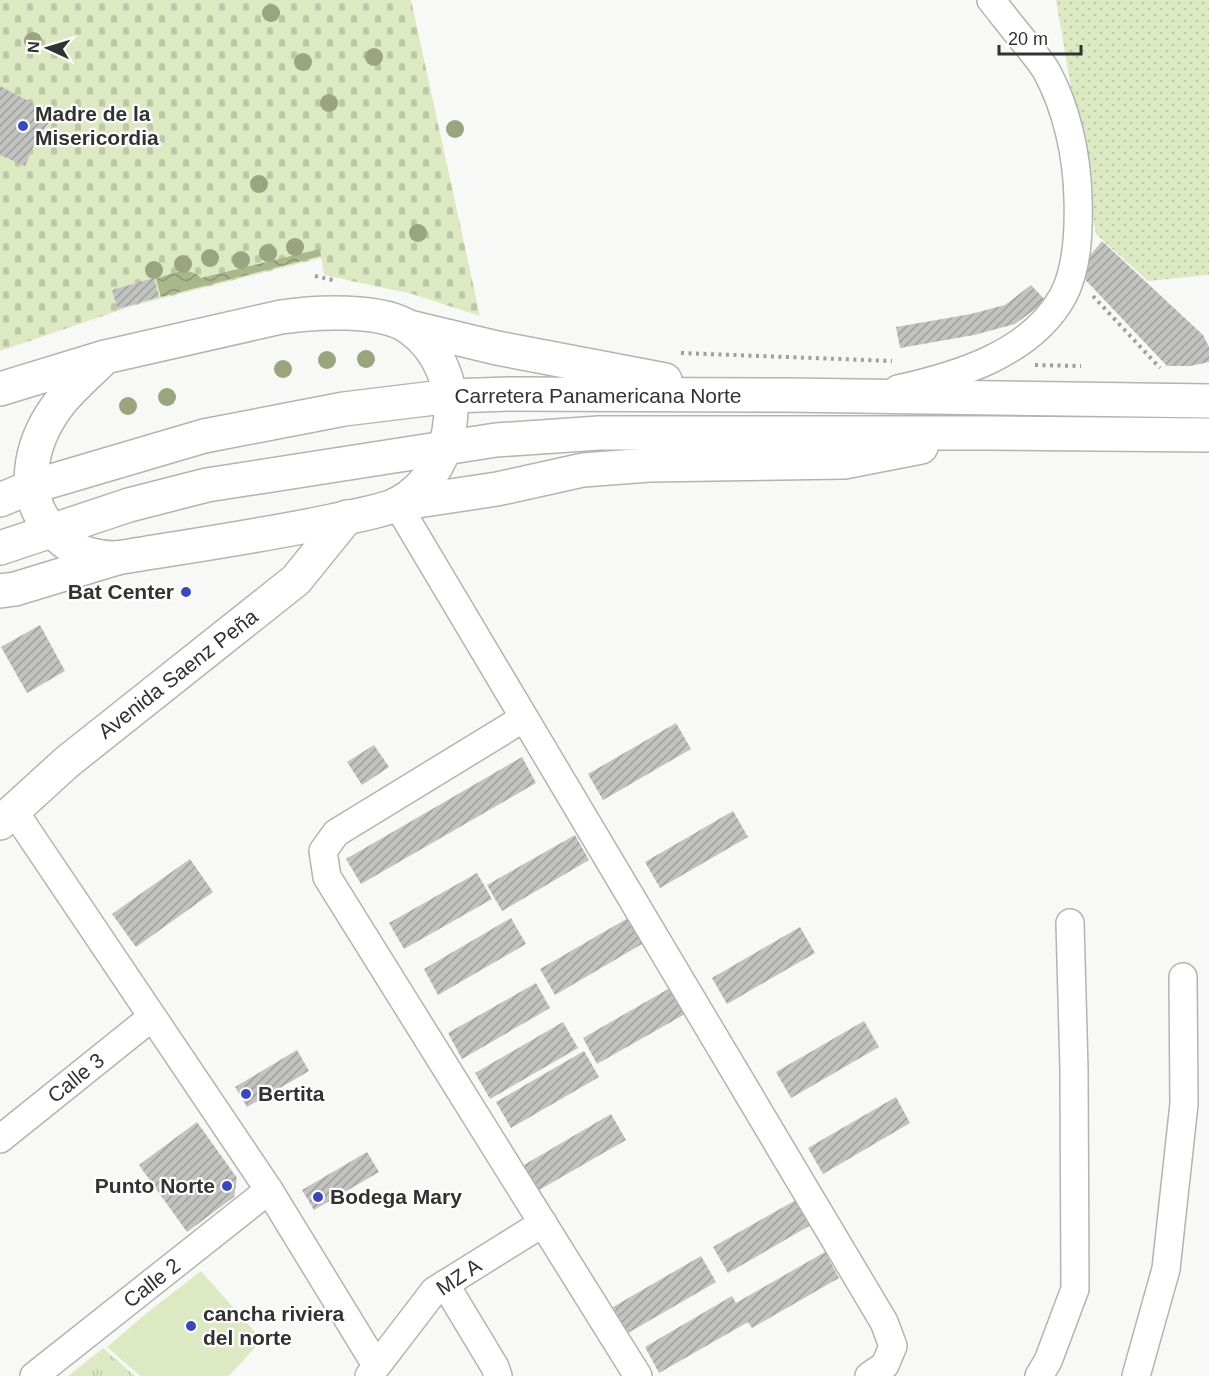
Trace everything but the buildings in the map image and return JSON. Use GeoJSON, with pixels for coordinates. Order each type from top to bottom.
{"type":"FeatureCollection","features":[{"type":"Feature","properties":{"kind":"main road"},"geometry":{"type":"LineString","coordinates":[[0,389],[105,357],[281,316],[354,313],[387,318],[409,327],[511,351],[747,395]]}},
{"type":"Feature","properties":{"kind":"main road"},"geometry":{"type":"LineString","coordinates":[[397,504],[417,489],[434,470],[445,447],[451,424],[452,396],[444,372],[430,347],[409,327]]}},
{"type":"Feature","properties":{"kind":"main road"},"geometry":{"type":"LineString","coordinates":[[105,357],[62,400],[35,449],[31,469],[31,487],[40,513],[60,539],[81,553],[102,558],[117,558],[318,535]]}},
{"type":"Feature","properties":{"kind":"main road","name":"Carretera Panamericana Norte"},"geometry":{"type":"LineString","coordinates":[[0,500],[31,487],[204,436],[344,409],[452,396],[509,394],[747,395],[1209,400]]}},
{"type":"Feature","properties":{"kind":"main road","name":"Carretera Panamericana Norte"},"geometry":{"type":"LineString","coordinates":[[0,548],[129,505],[207,485],[496,440],[599,433],[1209,435]]}},
{"type":"Feature","properties":{"kind":"main road"},"geometry":{"type":"LineString","coordinates":[[397,504],[497,489],[583,470],[649,465],[844,462],[989,433]]}},
{"type":"Feature","properties":{"kind":"main road","name":"Avenida Saenz Peña"},"geometry":{"type":"LineString","coordinates":[[7,817],[67,762],[296,580],[318,535],[347,518],[397,504]]}},
{"type":"Feature","properties":{"kind":"main road"},"geometry":{"type":"LineString","coordinates":[[0,591],[15,589],[117,558]]}},
{"type":"Feature","properties":{"kind":"street"},"geometry":{"type":"LineString","coordinates":[[867,396],[930,382],[954,374],[992,359],[1022,341],[1054,311],[1071,273],[1079,218],[1078,183],[1071,141],[1060,100],[1046,70],[991,0]]}},
{"type":"Feature","properties":{"kind":"street"},"geometry":{"type":"LineString","coordinates":[[397,504],[884,1322],[893,1346],[885,1365],[869,1376]]}},
{"type":"Feature","properties":{"kind":"street"},"geometry":{"type":"LineString","coordinates":[[524,718],[336,833],[323,851],[327,877],[638,1376]]}},
{"type":"Feature","properties":{"kind":"street"},"geometry":{"type":"LineString","coordinates":[[7,817],[152,1017],[269,1190],[373,1370]]}},
{"type":"Feature","properties":{"kind":"street"},"geometry":{"type":"LineString","coordinates":[[1039,1376],[1048,1362],[1075,1289],[1074,1069],[1070,923]]}},
{"type":"Feature","properties":{"kind":"street"},"geometry":{"type":"LineString","coordinates":[[1136,1376],[1166,1269],[1184,1104],[1183,976]]}},
{"type":"Feature","properties":{"kind":"street","name":"Calle 3"},"geometry":{"type":"LineString","coordinates":[[0,1139],[152,1017]]}},
{"type":"Feature","properties":{"kind":"street","name":"Calle 2"},"geometry":{"type":"LineString","coordinates":[[34,1376],[269,1190]]}},
{"type":"Feature","properties":{"kind":"street","name":"MZ A"},"geometry":{"type":"LineString","coordinates":[[373,1370],[434,1291],[543,1223]]}},
{"type":"Feature","properties":{"kind":"street"},"geometry":{"type":"LineString","coordinates":[[445,1284],[495,1367],[498,1376]]}},
{"type":"Feature","properties":{"kind":"path"},"geometry":{"type":"LineString","coordinates":[[1071,273],[1160,368],[1149,368]]}},
{"type":"Feature","properties":{"kind":"path"},"geometry":{"type":"LineString","coordinates":[[677,353],[892,361]]}},
{"type":"Feature","properties":{"kind":"path"},"geometry":{"type":"LineString","coordinates":[[1024,365],[1092,367]]}},
{"type":"Feature","properties":{"kind":"green space"},"geometry":{"type":"Polygon","coordinates":[[[0,0],[411,0],[480,316],[412,294],[324,275],[321,258],[132,306],[0,351],[0,0]]]}},
{"type":"Feature","properties":{"kind":"green space"},"geometry":{"type":"Polygon","coordinates":[[[1056,0],[1209,0],[1209,275],[1148,281],[1096,234],[1056,0]]]}},
{"type":"Feature","properties":{"kind":"green space","name":"cancha riviera del norte"},"geometry":{"type":"Polygon","coordinates":[[[201,1271],[262,1340],[229,1376],[140,1376],[107,1347],[201,1271]]]}},
{"type":"Feature","properties":{"kind":"green space"},"geometry":{"type":"Polygon","coordinates":[[[103,1348],[135,1376],[68,1376],[103,1348]]]}},
{"type":"Feature","properties":{"kind":"water"},"geometry":{"type":"Polygon","coordinates":[[[320,249],[321,256],[161,297],[156,279],[185,271],[201,278],[320,249]]]}},
{"type":"Feature","properties":{"kind":"place","name":"Madre de la Misericordia"},"geometry":{"type":"Point","coordinates":[23,126]}},
{"type":"Feature","properties":{"kind":"place","name":"Bat Center"},"geometry":{"type":"Point","coordinates":[186,592]}},
{"type":"Feature","properties":{"kind":"place","name":"Bertita"},"geometry":{"type":"Point","coordinates":[246,1094]}},
{"type":"Feature","properties":{"kind":"place","name":"Punto Norte"},"geometry":{"type":"Point","coordinates":[227,1186]}},
{"type":"Feature","properties":{"kind":"place","name":"Bodega Mary"},"geometry":{"type":"Point","coordinates":[318,1197]}},
{"type":"Feature","properties":{"kind":"place","name":"cancha riviera del norte"},"geometry":{"type":"Point","coordinates":[191,1326]}}]}
